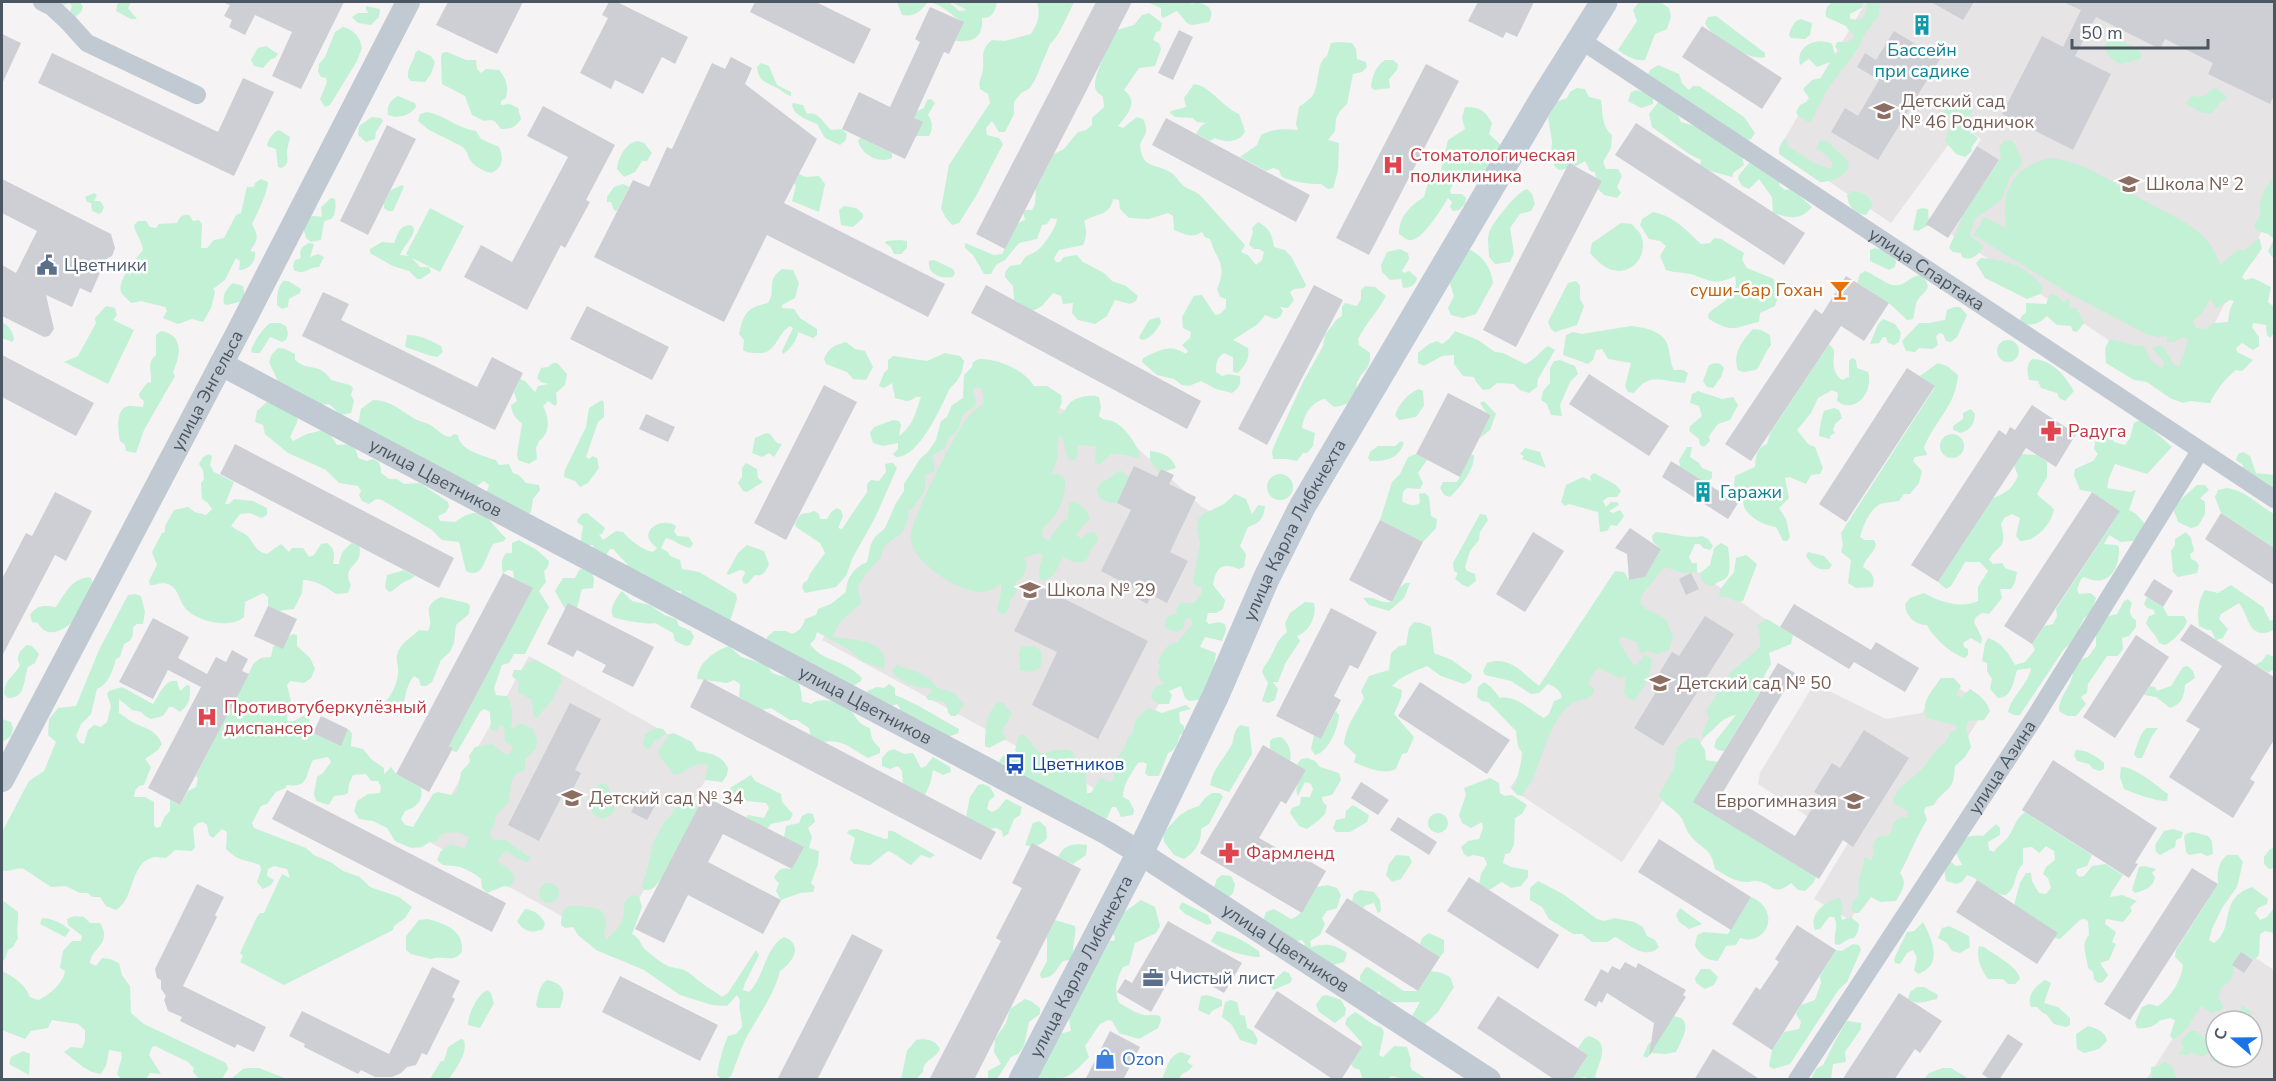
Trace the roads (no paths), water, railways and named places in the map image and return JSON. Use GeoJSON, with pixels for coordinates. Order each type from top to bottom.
{"type":"FeatureCollection","features":[{"type":"Feature","properties":{"kind":"main road","name":"улица Карла Либкнехта"},"geometry":{"type":"LineString","coordinates":[[1022,1080],[1140,853],[1214,702],[1266,579],[1302,507],[1604,2]]}},
{"type":"Feature","properties":{"kind":"street"},"geometry":{"type":"LineString","coordinates":[[42,2],[52,7],[87,43],[197,95]]}},
{"type":"Feature","properties":{"kind":"street","name":"улица Энгельса"},"geometry":{"type":"LineString","coordinates":[[2,780],[408,2]]}},
{"type":"Feature","properties":{"kind":"street","name":"улица Спартака"},"geometry":{"type":"LineString","coordinates":[[1580,39],[2274,500]]}},
{"type":"Feature","properties":{"kind":"street","name":"улица Цветников"},"geometry":{"type":"LineString","coordinates":[[221,364],[1140,853],[1489,1080]]}},
{"type":"Feature","properties":{"kind":"street","name":"улица Азина"},"geometry":{"type":"LineString","coordinates":[[1797,1080],[2035,717],[2200,451]]}},
{"type":"Feature","properties":{"kind":"place","name":"Бассейн при садике"},"geometry":{"type":"Point","coordinates":[1922,25]}},
{"type":"Feature","properties":{"kind":"place","name":"Детский сад № 46 Родничок"},"geometry":{"type":"Point","coordinates":[1884,111]}},
{"type":"Feature","properties":{"kind":"place","name":"Стоматологическая поликлиника"},"geometry":{"type":"Point","coordinates":[1393,165]}},
{"type":"Feature","properties":{"kind":"place","name":"Школа № 2"},"geometry":{"type":"Point","coordinates":[2129,184]}},
{"type":"Feature","properties":{"kind":"place","name":"Цветники"},"geometry":{"type":"Point","coordinates":[47,265]}},
{"type":"Feature","properties":{"kind":"place","name":"суши-бар Гохан"},"geometry":{"type":"Point","coordinates":[1840,290]}},
{"type":"Feature","properties":{"kind":"place","name":"Радуга"},"geometry":{"type":"Point","coordinates":[2051,431]}},
{"type":"Feature","properties":{"kind":"place","name":"Гаражи"},"geometry":{"type":"Point","coordinates":[1703,492]}},
{"type":"Feature","properties":{"kind":"place","name":"Школа № 29"},"geometry":{"type":"Point","coordinates":[1030,590]}},
{"type":"Feature","properties":{"kind":"place","name":"Детский сад № 50"},"geometry":{"type":"Point","coordinates":[1660,683]}},
{"type":"Feature","properties":{"kind":"place","name":"Противотуберкулёзный диспансер"},"geometry":{"type":"Point","coordinates":[207,717]}},
{"type":"Feature","properties":{"kind":"place","name":"Цветников"},"geometry":{"type":"Point","coordinates":[1015,764]}},
{"type":"Feature","properties":{"kind":"place","name":"Детский сад № 34"},"geometry":{"type":"Point","coordinates":[572,798]}},
{"type":"Feature","properties":{"kind":"place","name":"Еврогимназия"},"geometry":{"type":"Point","coordinates":[1854,801]}},
{"type":"Feature","properties":{"kind":"place","name":"Фармленд"},"geometry":{"type":"Point","coordinates":[1229,853]}},
{"type":"Feature","properties":{"kind":"place","name":"Чистый лист"},"geometry":{"type":"Point","coordinates":[1153,978]}},
{"type":"Feature","properties":{"kind":"place","name":"Ozon"},"geometry":{"type":"Point","coordinates":[1105,1059]}}]}
